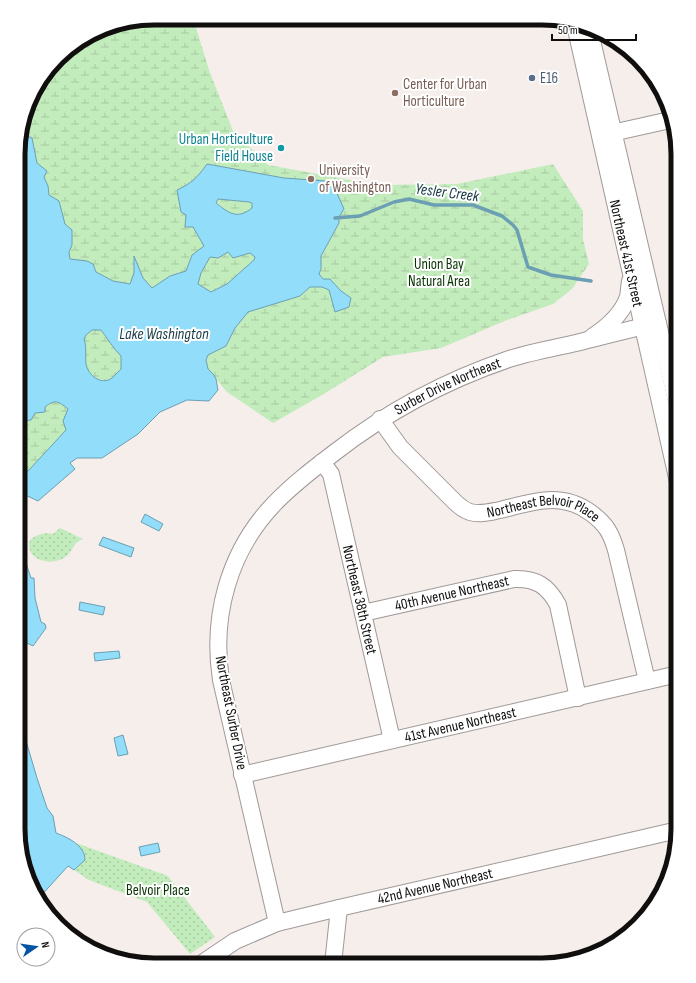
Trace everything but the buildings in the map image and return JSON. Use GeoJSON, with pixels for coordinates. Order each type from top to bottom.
{"type":"FeatureCollection","features":[{"type":"Feature","properties":{"kind":"street","name":"Northeast 41st Street"},"geometry":{"type":"LineString","coordinates":[[576,29],[607,134],[658,323],[671,379]]}},
{"type":"Feature","properties":{"kind":"street","name":"Northeast 41st Street"},"geometry":{"type":"LineString","coordinates":[[590,35],[631,276],[671,452]]}},
{"type":"Feature","properties":{"kind":"street"},"geometry":{"type":"LineString","coordinates":[[607,134],[667,121]]}},
{"type":"Feature","properties":{"kind":"street","name":"Surber Drive Northeast"},"geometry":{"type":"LineString","coordinates":[[587,340],[602,330],[614,319],[628,297],[631,276]]}},
{"type":"Feature","properties":{"kind":"street","name":"Surber Drive Northeast"},"geometry":{"type":"LineString","coordinates":[[322,462],[380,419],[423,395],[469,374],[525,355],[658,323]]}},
{"type":"Feature","properties":{"kind":"street","name":"Northeast Belvoir Place"},"geometry":{"type":"LineString","coordinates":[[380,419],[400,447],[455,502],[469,512],[489,512],[540,501],[557,500],[576,504],[585,509],[605,525],[612,536],[616,550],[647,681]]}},
{"type":"Feature","properties":{"kind":"street","name":"Northeast 38th Street"},"geometry":{"type":"LineString","coordinates":[[322,462],[331,474],[392,740]]}},
{"type":"Feature","properties":{"kind":"street","name":"Northeast Surber Drive"},"geometry":{"type":"LineString","coordinates":[[277,923],[242,775],[219,668],[218,628],[226,590],[242,549],[254,529],[273,505],[289,489],[322,462]]}},
{"type":"Feature","properties":{"kind":"street","name":"40th Avenue Northeast"},"geometry":{"type":"LineString","coordinates":[[363,613],[514,579],[523,578],[540,584],[547,589],[558,605],[578,698]]}},
{"type":"Feature","properties":{"kind":"street","name":"41st Avenue Northeast"},"geometry":{"type":"LineString","coordinates":[[242,775],[671,676]]}},
{"type":"Feature","properties":{"kind":"street","name":"42nd Avenue Northeast"},"geometry":{"type":"LineString","coordinates":[[210,958],[235,941],[277,923],[671,832]]}},
{"type":"Feature","properties":{"kind":"street"},"geometry":{"type":"LineString","coordinates":[[334,958],[339,908]]}},
{"type":"Feature","properties":{"kind":"green space","name":"Union Bay Natural Area"},"geometry":{"type":"Polygon","coordinates":[[[154,25],[195,25],[209,70],[233,131],[268,165],[378,185],[457,184],[553,164],[583,211],[583,239],[589,264],[572,289],[553,304],[507,320],[441,348],[383,357],[322,395],[273,423],[227,392],[208,369],[206,360],[208,355],[226,346],[235,328],[248,312],[300,296],[310,287],[322,287],[329,290],[336,312],[351,298],[341,291],[330,279],[323,279],[319,274],[321,269],[321,256],[339,223],[339,217],[344,209],[326,181],[284,178],[207,164],[194,180],[178,190],[186,215],[205,246],[192,255],[186,271],[170,276],[152,288],[143,278],[134,257],[134,273],[130,284],[113,281],[96,272],[93,265],[87,261],[70,259],[69,252],[72,245],[72,230],[65,224],[59,201],[49,195],[48,186],[44,177],[47,171],[37,163],[32,138],[26,135],[29,121],[42,90],[57,69],[82,47],[97,38],[121,29],[154,25]]]}},
{"type":"Feature","properties":{"kind":"green space"},"geometry":{"type":"Polygon","coordinates":[[[218,199],[249,202],[252,203],[253,206],[252,209],[247,212],[237,215],[229,212],[216,202],[218,199]]]}},
{"type":"Feature","properties":{"kind":"green space"},"geometry":{"type":"Polygon","coordinates":[[[228,252],[233,258],[250,253],[255,257],[254,260],[227,284],[211,292],[198,284],[201,273],[210,257],[218,258],[228,252]]]}},
{"type":"Feature","properties":{"kind":"green space"},"geometry":{"type":"Polygon","coordinates":[[[92,330],[101,330],[121,356],[121,369],[108,380],[99,380],[89,372],[87,368],[84,339],[92,330]]]}},
{"type":"Feature","properties":{"kind":"green space"},"geometry":{"type":"Polygon","coordinates":[[[52,402],[59,402],[68,409],[65,415],[66,430],[29,470],[25,472],[25,421],[31,420],[35,413],[52,402]]]}},
{"type":"Feature","properties":{"kind":"green space"},"geometry":{"type":"Polygon","coordinates":[[[60,528],[83,539],[74,545],[67,556],[59,560],[46,561],[35,557],[29,547],[30,540],[41,534],[53,534],[60,528]]]}},
{"type":"Feature","properties":{"kind":"green space","name":"Belvoir Place"},"geometry":{"type":"Polygon","coordinates":[[[76,843],[168,876],[215,937],[190,954],[147,902],[89,880],[74,870],[81,864],[85,856],[76,843]]]}},
{"type":"Feature","properties":{"kind":"water","name":"Lake Washington"},"geometry":{"type":"Polygon","coordinates":[[[26,135],[32,138],[37,163],[47,171],[44,177],[48,186],[49,195],[59,201],[65,224],[72,230],[72,245],[69,252],[70,259],[87,261],[93,264],[96,272],[113,281],[130,284],[134,273],[134,256],[143,278],[152,288],[170,276],[186,271],[192,255],[204,246],[193,227],[185,227],[186,215],[181,212],[177,190],[194,180],[207,164],[284,178],[326,181],[336,191],[344,209],[339,217],[339,223],[321,256],[321,269],[319,274],[323,279],[330,279],[341,291],[351,298],[349,307],[335,312],[329,290],[322,287],[310,287],[300,296],[248,312],[235,328],[226,346],[208,355],[206,360],[208,369],[216,379],[218,390],[209,401],[187,400],[160,412],[138,434],[102,458],[77,458],[70,463],[75,469],[38,501],[25,495],[25,472],[29,470],[66,430],[63,421],[68,409],[62,404],[54,402],[45,407],[45,412],[35,413],[31,420],[25,421],[25,154],[26,135]],[[218,199],[216,203],[233,214],[242,214],[252,208],[252,203],[218,199]],[[228,252],[218,258],[210,257],[201,273],[198,284],[211,292],[227,284],[254,260],[255,257],[250,253],[233,258],[228,252]],[[92,330],[84,339],[87,368],[92,375],[99,380],[108,380],[121,369],[121,356],[101,330],[92,330]]]}},
{"type":"Feature","properties":{"kind":"water"},"geometry":{"type":"Polygon","coordinates":[[[145,514],[163,524],[159,531],[141,522],[145,514]]]}},
{"type":"Feature","properties":{"kind":"water"},"geometry":{"type":"Polygon","coordinates":[[[103,537],[134,548],[131,557],[99,545],[103,537]]]}},
{"type":"Feature","properties":{"kind":"water"},"geometry":{"type":"Polygon","coordinates":[[[25,563],[31,578],[34,578],[35,598],[41,622],[45,624],[46,628],[33,646],[27,643],[25,644],[25,563]]]}},
{"type":"Feature","properties":{"kind":"water"},"geometry":{"type":"Polygon","coordinates":[[[80,602],[105,607],[103,615],[79,610],[80,602]]]}},
{"type":"Feature","properties":{"kind":"water"},"geometry":{"type":"Polygon","coordinates":[[[119,651],[120,658],[95,661],[94,653],[119,651]]]}},
{"type":"Feature","properties":{"kind":"water"},"geometry":{"type":"Polygon","coordinates":[[[123,735],[128,754],[118,756],[114,738],[123,735]]]}},
{"type":"Feature","properties":{"kind":"water"},"geometry":{"type":"Polygon","coordinates":[[[25,737],[47,808],[53,816],[56,833],[75,842],[82,850],[84,855],[85,860],[74,870],[68,866],[43,894],[38,886],[27,854],[25,837],[25,737]]]}},
{"type":"Feature","properties":{"kind":"water"},"geometry":{"type":"Polygon","coordinates":[[[158,843],[160,852],[141,856],[139,847],[158,843]]]}},
{"type":"Feature","properties":{"kind":"waterway","name":"Yesler Creek"},"geometry":{"type":"LineString","coordinates":[[335,218],[360,216],[394,202],[409,199],[434,205],[473,205],[502,216],[513,225],[517,230],[528,267],[551,275],[591,281]]}},
{"type":"Feature","properties":{"kind":"place","name":"E16"},"geometry":{"type":"Point","coordinates":[532,78]}},
{"type":"Feature","properties":{"kind":"place","name":"Center for Urban Horticulture"},"geometry":{"type":"Point","coordinates":[395,93]}},
{"type":"Feature","properties":{"kind":"place","name":"Urban Horticulture Field House"},"geometry":{"type":"Point","coordinates":[281,148]}},
{"type":"Feature","properties":{"kind":"place","name":"University of Washington"},"geometry":{"type":"Point","coordinates":[311,179]}}]}
